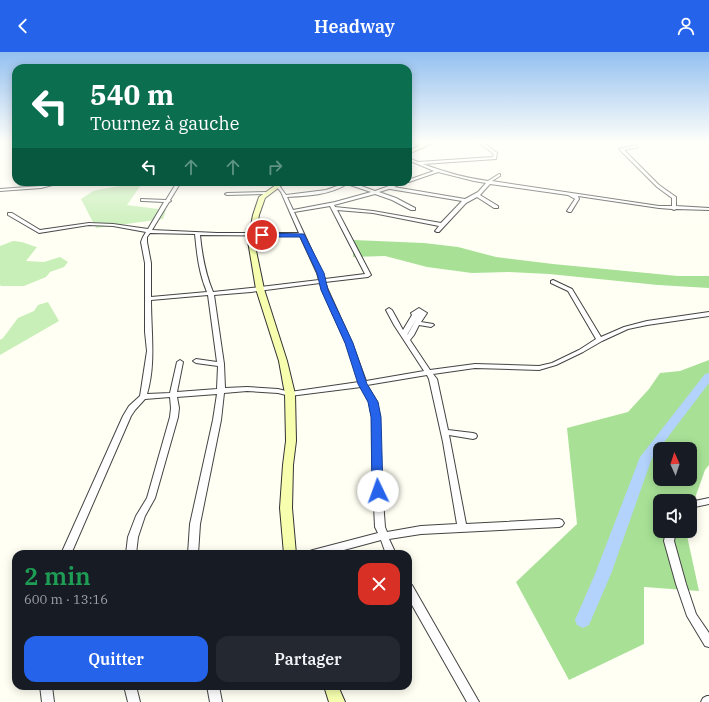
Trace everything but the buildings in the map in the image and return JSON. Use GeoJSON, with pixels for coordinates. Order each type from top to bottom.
{"type":"FeatureCollection","features":[{"type":"Feature","properties":{"kind":"main road"},"geometry":{"type":"LineString","coordinates":[[277,186],[262,197],[258,207],[252,234],[252,251],[260,289],[283,362],[290,394],[291,441],[288,465],[286,508],[290,550]]}},
{"type":"Feature","properties":{"kind":"main road"},"geometry":{"type":"LineString","coordinates":[[332,690],[337,702]]}},
{"type":"Feature","properties":{"kind":"street"},"geometry":{"type":"LineString","coordinates":[[412,180],[434,172]]}},
{"type":"Feature","properties":{"kind":"street"},"geometry":{"type":"LineString","coordinates":[[443,172],[474,180],[674,208],[709,209]]}},
{"type":"Feature","properties":{"kind":"street"},"geometry":{"type":"LineString","coordinates":[[644,172],[658,186],[674,198],[674,208]]}},
{"type":"Feature","properties":{"kind":"street"},"geometry":{"type":"LineString","coordinates":[[437,231],[453,213],[467,201],[483,191],[489,182],[499,175]]}},
{"type":"Feature","properties":{"kind":"street"},"geometry":{"type":"LineString","coordinates":[[0,190],[45,186]]}},
{"type":"Feature","properties":{"kind":"street"},"geometry":{"type":"LineString","coordinates":[[68,550],[127,416],[132,408],[143,397],[150,351],[148,263],[147,250],[144,242],[145,237],[169,201],[177,186]]}},
{"type":"Feature","properties":{"kind":"street"},"geometry":{"type":"LineString","coordinates":[[281,186],[349,343],[363,384],[373,402],[376,417],[377,484],[380,509],[380,527],[389,550]]}},
{"type":"Feature","properties":{"kind":"street"},"geometry":{"type":"LineString","coordinates":[[284,196],[303,195],[342,186]]}},
{"type":"Feature","properties":{"kind":"street"},"geometry":{"type":"LineString","coordinates":[[357,186],[394,199],[413,209]]}},
{"type":"Feature","properties":{"kind":"street"},"geometry":{"type":"LineString","coordinates":[[333,206],[394,186]]}},
{"type":"Feature","properties":{"kind":"street"},"geometry":{"type":"LineString","coordinates":[[389,188],[467,201]]}},
{"type":"Feature","properties":{"kind":"street"},"geometry":{"type":"LineString","coordinates":[[552,190],[577,198],[570,211]]}},
{"type":"Feature","properties":{"kind":"street"},"geometry":{"type":"LineString","coordinates":[[227,194],[266,193]]}},
{"type":"Feature","properties":{"kind":"street"},"geometry":{"type":"LineString","coordinates":[[477,195],[496,207]]}},
{"type":"Feature","properties":{"kind":"street"},"geometry":{"type":"LineString","coordinates":[[143,200],[169,201]]}},
{"type":"Feature","properties":{"kind":"street"},"geometry":{"type":"LineString","coordinates":[[148,300],[260,289],[369,274],[333,206]]}},
{"type":"Feature","properties":{"kind":"street"},"geometry":{"type":"LineString","coordinates":[[292,211],[333,206],[442,225]]}},
{"type":"Feature","properties":{"kind":"street"},"geometry":{"type":"LineString","coordinates":[[10,214],[39,232],[89,224],[113,225],[149,231],[302,235]]}},
{"type":"Feature","properties":{"kind":"street"},"geometry":{"type":"LineString","coordinates":[[193,550],[195,524],[217,420],[221,391],[221,364],[211,294],[205,280],[201,264],[197,233]]}},
{"type":"Feature","properties":{"kind":"street"},"geometry":{"type":"LineString","coordinates":[[553,282],[570,290],[600,340]]}},
{"type":"Feature","properties":{"kind":"street"},"geometry":{"type":"LineString","coordinates":[[389,310],[433,379],[445,432],[462,527]]}},
{"type":"Feature","properties":{"kind":"street"},"geometry":{"type":"LineString","coordinates":[[143,397],[173,396],[247,389],[278,391],[290,394],[475,366],[539,368],[554,364],[626,328],[647,323],[709,314]]}},
{"type":"Feature","properties":{"kind":"street"},"geometry":{"type":"LineString","coordinates":[[418,315],[417,323],[411,334],[405,336],[418,315]]}},
{"type":"Feature","properties":{"kind":"street"},"geometry":{"type":"LineString","coordinates":[[417,323],[431,325]]}},
{"type":"Feature","properties":{"kind":"street"},"geometry":{"type":"LineString","coordinates":[[196,361],[221,364]]}},
{"type":"Feature","properties":{"kind":"street"},"geometry":{"type":"LineString","coordinates":[[132,550],[134,537],[141,516],[151,498],[174,417],[175,408],[173,396],[180,362]]}},
{"type":"Feature","properties":{"kind":"street"},"geometry":{"type":"LineString","coordinates":[[445,432],[473,436]]}},
{"type":"Feature","properties":{"kind":"street"},"geometry":{"type":"LineString","coordinates":[[697,503],[709,500]]}},
{"type":"Feature","properties":{"kind":"street"},"geometry":{"type":"LineString","coordinates":[[329,550],[383,536],[421,530],[559,523]]}},
{"type":"Feature","properties":{"kind":"street"},"geometry":{"type":"LineString","coordinates":[[670,538],[669,541],[692,616],[709,642]]}},
{"type":"Feature","properties":{"kind":"street"},"geometry":{"type":"LineString","coordinates":[[412,595],[473,702]]}},
{"type":"Feature","properties":{"kind":"street"},"geometry":{"type":"LineString","coordinates":[[46,690],[48,702]]}},
{"type":"Feature","properties":{"kind":"street"},"geometry":{"type":"LineString","coordinates":[[131,690],[134,702]]}},
{"type":"Feature","properties":{"kind":"street"},"geometry":{"type":"LineString","coordinates":[[213,690],[216,702]]}},
{"type":"Feature","properties":{"kind":"green space"},"geometry":{"type":"Polygon","coordinates":[[[119,186],[140,186],[127,205],[166,210],[163,219],[96,228],[81,199],[93,191],[119,186]]]}},
{"type":"Feature","properties":{"kind":"green space"},"geometry":{"type":"Polygon","coordinates":[[[353,240],[424,243],[458,247],[496,257],[553,264],[678,276],[709,276],[709,288],[658,285],[549,274],[509,272],[472,273],[427,267],[385,256],[353,257],[353,240]]]}},
{"type":"Feature","properties":{"kind":"green space"},"geometry":{"type":"Polygon","coordinates":[[[13,241],[22,242],[37,247],[26,261],[44,262],[60,257],[68,262],[64,267],[50,272],[46,277],[24,286],[1,286],[0,246],[13,241]]]}},
{"type":"Feature","properties":{"kind":"green space"},"geometry":{"type":"Polygon","coordinates":[[[48,302],[59,321],[0,355],[0,340],[18,318],[34,311],[38,305],[48,302]]]}},
{"type":"Feature","properties":{"kind":"green space"},"geometry":{"type":"Polygon","coordinates":[[[709,360],[709,465],[705,470],[696,494],[653,494],[653,538],[688,538],[699,591],[644,587],[644,644],[569,680],[516,582],[577,524],[567,428],[628,412],[649,389],[660,373],[680,371],[709,360]]]}},
{"type":"Feature","properties":{"kind":"waterway"},"geometry":{"type":"LineString","coordinates":[[583,620],[603,574],[646,457],[709,376]]}},
{"type":"Feature","properties":{"kind":"route"},"geometry":{"type":"LineString","coordinates":[[262,235],[302,235],[320,273],[325,290],[349,343],[363,384],[373,402],[376,417],[375,436],[378,491]]}}]}
